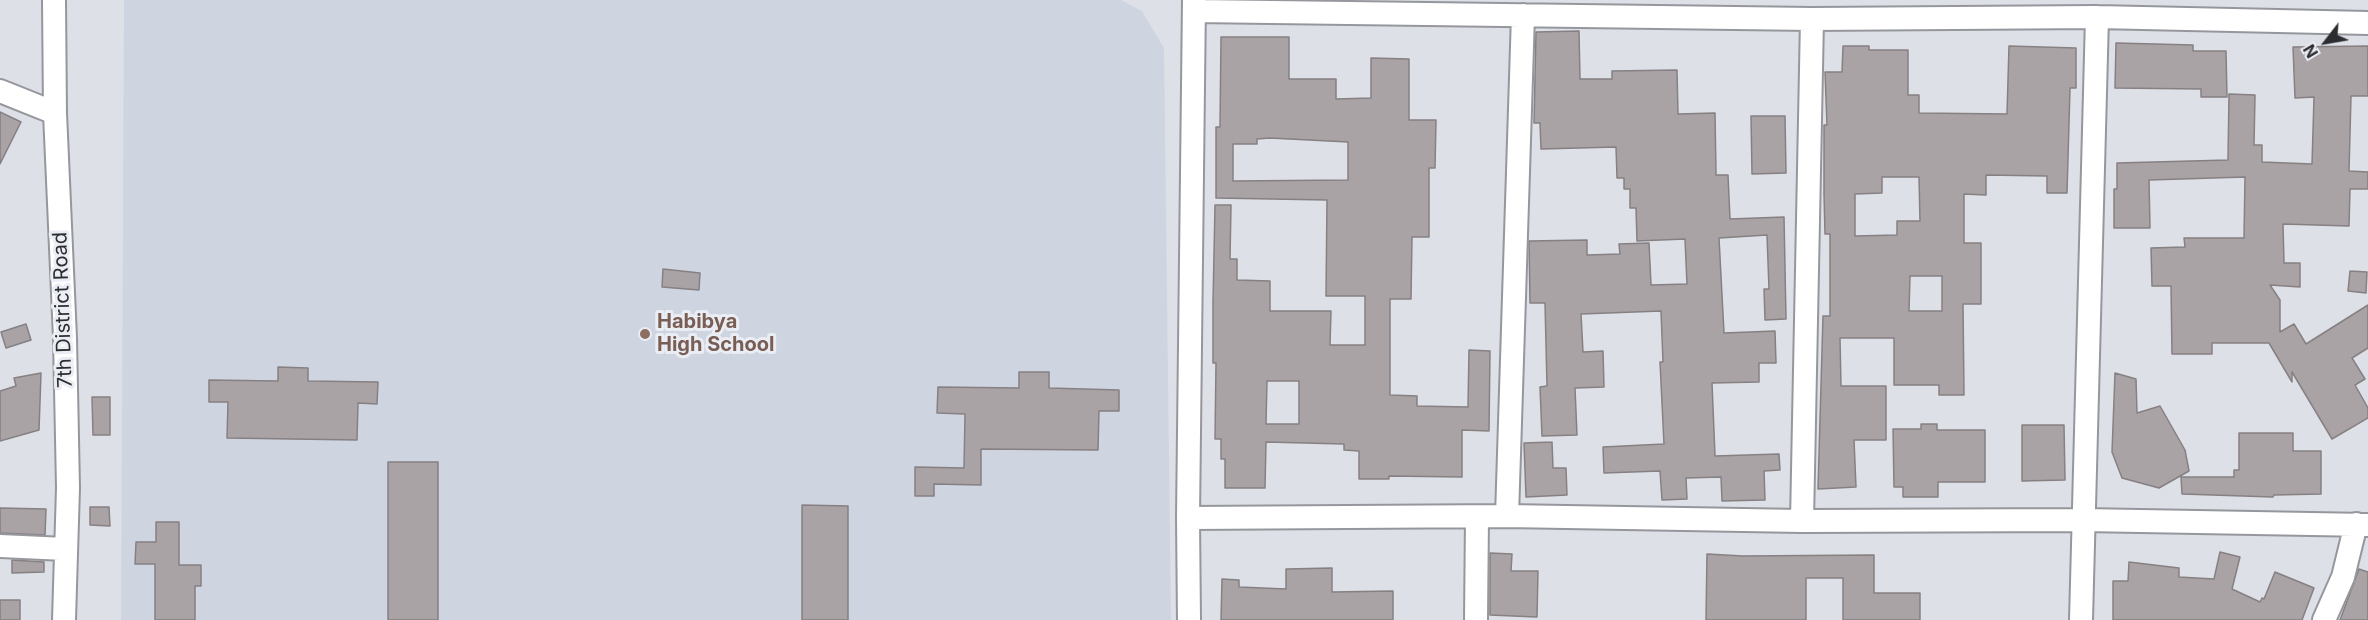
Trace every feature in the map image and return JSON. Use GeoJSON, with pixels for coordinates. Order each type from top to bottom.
{"type":"FeatureCollection","features":[{"type":"Feature","properties":{"kind":"street","name":"7th District Road"},"geometry":{"type":"LineString","coordinates":[[54,0],[55,113],[65,338],[68,488],[64,620]]}},
{"type":"Feature","properties":{"kind":"street"},"geometry":{"type":"LineString","coordinates":[[1189,620],[1188,518],[1194,5],[1523,15],[1812,19],[2097,17],[2368,24]]}},
{"type":"Feature","properties":{"kind":"street"},"geometry":{"type":"LineString","coordinates":[[1507,516],[1523,15]]}},
{"type":"Feature","properties":{"kind":"street"},"geometry":{"type":"LineString","coordinates":[[2081,620],[2097,17]]}},
{"type":"Feature","properties":{"kind":"street"},"geometry":{"type":"LineString","coordinates":[[1802,521],[1812,19]]}},
{"type":"Feature","properties":{"kind":"street"},"geometry":{"type":"LineString","coordinates":[[0,91],[55,113]]}},
{"type":"Feature","properties":{"kind":"street"},"geometry":{"type":"LineString","coordinates":[[1188,518],[1507,516],[1802,521],[2084,520],[2362,524],[2343,577],[2324,620]]}},
{"type":"Feature","properties":{"kind":"street"},"geometry":{"type":"LineString","coordinates":[[1476,620],[1477,517]]}},
{"type":"Feature","properties":{"kind":"street"},"geometry":{"type":"LineString","coordinates":[[0,546],[65,549]]}},
{"type":"Feature","properties":{"kind":"shaded area","name":"Habibya High School"},"geometry":{"type":"Polygon","coordinates":[[[124,0],[1121,0],[1142,11],[1164,48],[1171,620],[121,620],[124,0]]]}},
{"type":"Feature","properties":{"kind":"building"},"geometry":{"type":"Polygon","coordinates":[[[1579,31],[1580,79],[1612,79],[1612,71],[1677,70],[1678,114],[1715,113],[1716,175],[1728,175],[1730,219],[1784,217],[1786,319],[1765,320],[1764,289],[1769,289],[1767,235],[1719,238],[1724,333],[1775,331],[1776,363],[1759,363],[1759,382],[1712,383],[1715,456],[1779,454],[1780,470],[1764,471],[1765,500],[1722,501],[1721,477],[1686,478],[1687,499],[1662,500],[1660,471],[1604,473],[1603,447],[1664,444],[1660,362],[1663,362],[1661,311],[1581,314],[1583,352],[1603,351],[1604,387],[1575,388],[1577,435],[1542,436],[1540,387],[1547,386],[1545,303],[1530,303],[1529,241],[1587,240],[1587,255],[1620,254],[1619,244],[1649,243],[1651,285],[1687,284],[1685,239],[1637,241],[1636,208],[1630,208],[1630,189],[1624,189],[1624,178],[1617,178],[1616,147],[1541,149],[1540,123],[1534,123],[1536,32],[1579,31]]]}},
{"type":"Feature","properties":{"kind":"building"},"geometry":{"type":"Polygon","coordinates":[[[1221,37],[1289,37],[1289,79],[1336,79],[1336,99],[1371,98],[1371,58],[1409,59],[1409,120],[1436,120],[1435,168],[1429,168],[1429,237],[1412,237],[1411,299],[1390,299],[1390,395],[1417,396],[1417,406],[1468,407],[1469,350],[1490,351],[1489,431],[1462,430],[1462,477],[1389,476],[1389,479],[1359,479],[1359,451],[1344,450],[1344,444],[1266,442],[1265,488],[1225,488],[1225,459],[1221,459],[1221,439],[1215,439],[1216,363],[1213,363],[1213,303],[1215,205],[1231,205],[1230,259],[1237,259],[1237,280],[1270,281],[1270,311],[1331,311],[1330,345],[1365,345],[1365,296],[1326,296],[1327,200],[1216,198],[1216,127],[1220,127],[1221,37]],[[1257,139],[1257,144],[1233,144],[1233,181],[1348,180],[1348,142],[1257,139]],[[1267,381],[1266,424],[1299,424],[1299,381],[1267,381]]]}},
{"type":"Feature","properties":{"kind":"building"},"geometry":{"type":"Polygon","coordinates":[[[2116,43],[2193,45],[2193,51],[2226,51],[2227,97],[2201,97],[2201,89],[2115,88],[2116,43]]]}},
{"type":"Feature","properties":{"kind":"building"},"geometry":{"type":"Polygon","coordinates":[[[1843,46],[1869,46],[1869,50],[1908,50],[1908,95],[1919,95],[1919,113],[2007,114],[2009,46],[2076,48],[2076,88],[2070,88],[2067,193],[2047,193],[2047,176],[1986,175],[1986,195],[1964,194],[1964,243],[1981,243],[1981,304],[1963,304],[1964,395],[1939,395],[1939,385],[1894,385],[1894,338],[1840,338],[1841,386],[1886,386],[1886,440],[1854,440],[1856,487],[1818,489],[1823,316],[1830,316],[1830,234],[1825,234],[1824,194],[1824,125],[1827,125],[1825,72],[1842,72],[1843,46]],[[1882,177],[1882,193],[1855,194],[1855,236],[1897,235],[1897,221],[1920,221],[1919,177],[1882,177]],[[1910,276],[1909,311],[1942,311],[1942,276],[1910,276]]]}},
{"type":"Feature","properties":{"kind":"building"},"geometry":{"type":"Polygon","coordinates":[[[2368,46],[2368,96],[2351,96],[2349,171],[2368,172],[2368,189],[2350,189],[2349,226],[2283,224],[2284,263],[2300,263],[2300,287],[2270,285],[2280,300],[2280,332],[2294,324],[2306,344],[2368,305],[2368,348],[2352,358],[2365,379],[2355,385],[2368,408],[2368,418],[2332,439],[2292,372],[2292,382],[2269,343],[2212,343],[2212,354],[2172,354],[2171,286],[2152,286],[2151,248],[2185,247],[2184,238],[2244,238],[2245,177],[2149,180],[2150,228],[2114,228],[2114,189],[2117,189],[2117,163],[2228,160],[2229,94],[2255,95],[2254,145],[2262,145],[2262,162],[2312,164],[2314,97],[2295,98],[2293,47],[2368,46]]]}},
{"type":"Feature","properties":{"kind":"building"},"geometry":{"type":"Polygon","coordinates":[[[0,112],[21,122],[0,164],[0,112]]]}},
{"type":"Feature","properties":{"kind":"building"},"geometry":{"type":"Polygon","coordinates":[[[1751,116],[1785,116],[1786,173],[1752,174],[1751,116]]]}},
{"type":"Feature","properties":{"kind":"building"},"geometry":{"type":"Polygon","coordinates":[[[663,269],[700,273],[699,290],[662,287],[663,269]]]}},
{"type":"Feature","properties":{"kind":"building"},"geometry":{"type":"Polygon","coordinates":[[[2350,271],[2367,272],[2366,293],[2348,291],[2350,271]]]}},
{"type":"Feature","properties":{"kind":"building"},"geometry":{"type":"Polygon","coordinates":[[[26,324],[31,340],[6,348],[1,332],[26,324]]]}},
{"type":"Feature","properties":{"kind":"building"},"geometry":{"type":"Polygon","coordinates":[[[278,367],[308,368],[308,381],[378,382],[377,404],[358,403],[357,440],[227,438],[228,402],[209,402],[209,380],[278,381],[278,367]]]}},
{"type":"Feature","properties":{"kind":"building"},"geometry":{"type":"Polygon","coordinates":[[[1019,372],[1049,372],[1049,388],[1119,390],[1119,411],[1099,411],[1098,450],[981,449],[981,485],[934,484],[934,496],[915,496],[915,467],[964,468],[965,414],[937,413],[938,387],[1019,388],[1019,372]]]}},
{"type":"Feature","properties":{"kind":"building"},"geometry":{"type":"Polygon","coordinates":[[[41,373],[39,430],[0,441],[0,391],[16,386],[14,378],[41,373]]]}},
{"type":"Feature","properties":{"kind":"building"},"geometry":{"type":"Polygon","coordinates":[[[2115,373],[2136,379],[2137,413],[2160,406],[2185,450],[2189,471],[2159,488],[2122,478],[2112,452],[2115,373]]]}},
{"type":"Feature","properties":{"kind":"building"},"geometry":{"type":"Polygon","coordinates":[[[92,397],[110,397],[110,435],[93,435],[92,397]]]}},
{"type":"Feature","properties":{"kind":"building"},"geometry":{"type":"Polygon","coordinates":[[[1921,424],[1937,424],[1937,430],[1985,430],[1985,482],[1938,482],[1938,497],[1903,497],[1903,487],[1894,487],[1893,429],[1921,429],[1921,424]]]}},
{"type":"Feature","properties":{"kind":"building"},"geometry":{"type":"Polygon","coordinates":[[[2022,425],[2064,425],[2065,480],[2022,481],[2022,425]]]}},
{"type":"Feature","properties":{"kind":"building"},"geometry":{"type":"Polygon","coordinates":[[[2239,433],[2293,433],[2293,451],[2321,451],[2321,494],[2274,495],[2273,497],[2182,494],[2181,477],[2234,477],[2234,470],[2239,470],[2239,433]]]}},
{"type":"Feature","properties":{"kind":"building"},"geometry":{"type":"Polygon","coordinates":[[[1552,442],[1553,468],[1566,468],[1567,495],[1526,497],[1524,443],[1552,442]]]}},
{"type":"Feature","properties":{"kind":"building"},"geometry":{"type":"Polygon","coordinates":[[[388,462],[438,462],[438,620],[388,620],[388,462]]]}},
{"type":"Feature","properties":{"kind":"building"},"geometry":{"type":"Polygon","coordinates":[[[802,505],[848,506],[848,620],[802,620],[802,505]]]}},
{"type":"Feature","properties":{"kind":"building"},"geometry":{"type":"Polygon","coordinates":[[[90,507],[109,507],[110,526],[90,525],[90,507]]]}},
{"type":"Feature","properties":{"kind":"building"},"geometry":{"type":"Polygon","coordinates":[[[0,508],[46,509],[45,535],[0,533],[0,508]]]}},
{"type":"Feature","properties":{"kind":"building"},"geometry":{"type":"Polygon","coordinates":[[[156,522],[179,522],[179,565],[201,565],[201,586],[195,586],[195,620],[155,620],[155,564],[135,564],[136,542],[156,542],[156,522]]]}},
{"type":"Feature","properties":{"kind":"building"},"geometry":{"type":"Polygon","coordinates":[[[2220,552],[2240,557],[2232,589],[2260,602],[2262,598],[2264,599],[2275,572],[2314,588],[2302,620],[2113,620],[2113,581],[2128,581],[2129,562],[2179,568],[2179,577],[2214,579],[2220,552]]]}},
{"type":"Feature","properties":{"kind":"building"},"geometry":{"type":"Polygon","coordinates":[[[1490,553],[1512,554],[1511,571],[1538,571],[1537,617],[1490,615],[1490,553]]]}},
{"type":"Feature","properties":{"kind":"building"},"geometry":{"type":"Polygon","coordinates":[[[1707,554],[1874,555],[1874,593],[1920,593],[1920,620],[1843,620],[1843,578],[1806,578],[1806,620],[1706,620],[1707,554]]]}},
{"type":"Feature","properties":{"kind":"building"},"geometry":{"type":"Polygon","coordinates":[[[12,560],[44,562],[44,572],[12,573],[12,560]]]}},
{"type":"Feature","properties":{"kind":"building"},"geometry":{"type":"Polygon","coordinates":[[[1332,568],[1332,592],[1393,591],[1393,620],[1221,620],[1222,579],[1239,580],[1239,587],[1286,589],[1286,569],[1332,568]]]}},
{"type":"Feature","properties":{"kind":"building"},"geometry":{"type":"Polygon","coordinates":[[[2359,569],[2368,572],[2368,620],[2340,620],[2359,569]]]}},
{"type":"Feature","properties":{"kind":"building"},"geometry":{"type":"Polygon","coordinates":[[[0,600],[20,600],[20,620],[0,620],[0,600]]]}},
{"type":"Feature","properties":{"kind":"place","name":"Habibya High School"},"geometry":{"type":"Point","coordinates":[645,334]}}]}
